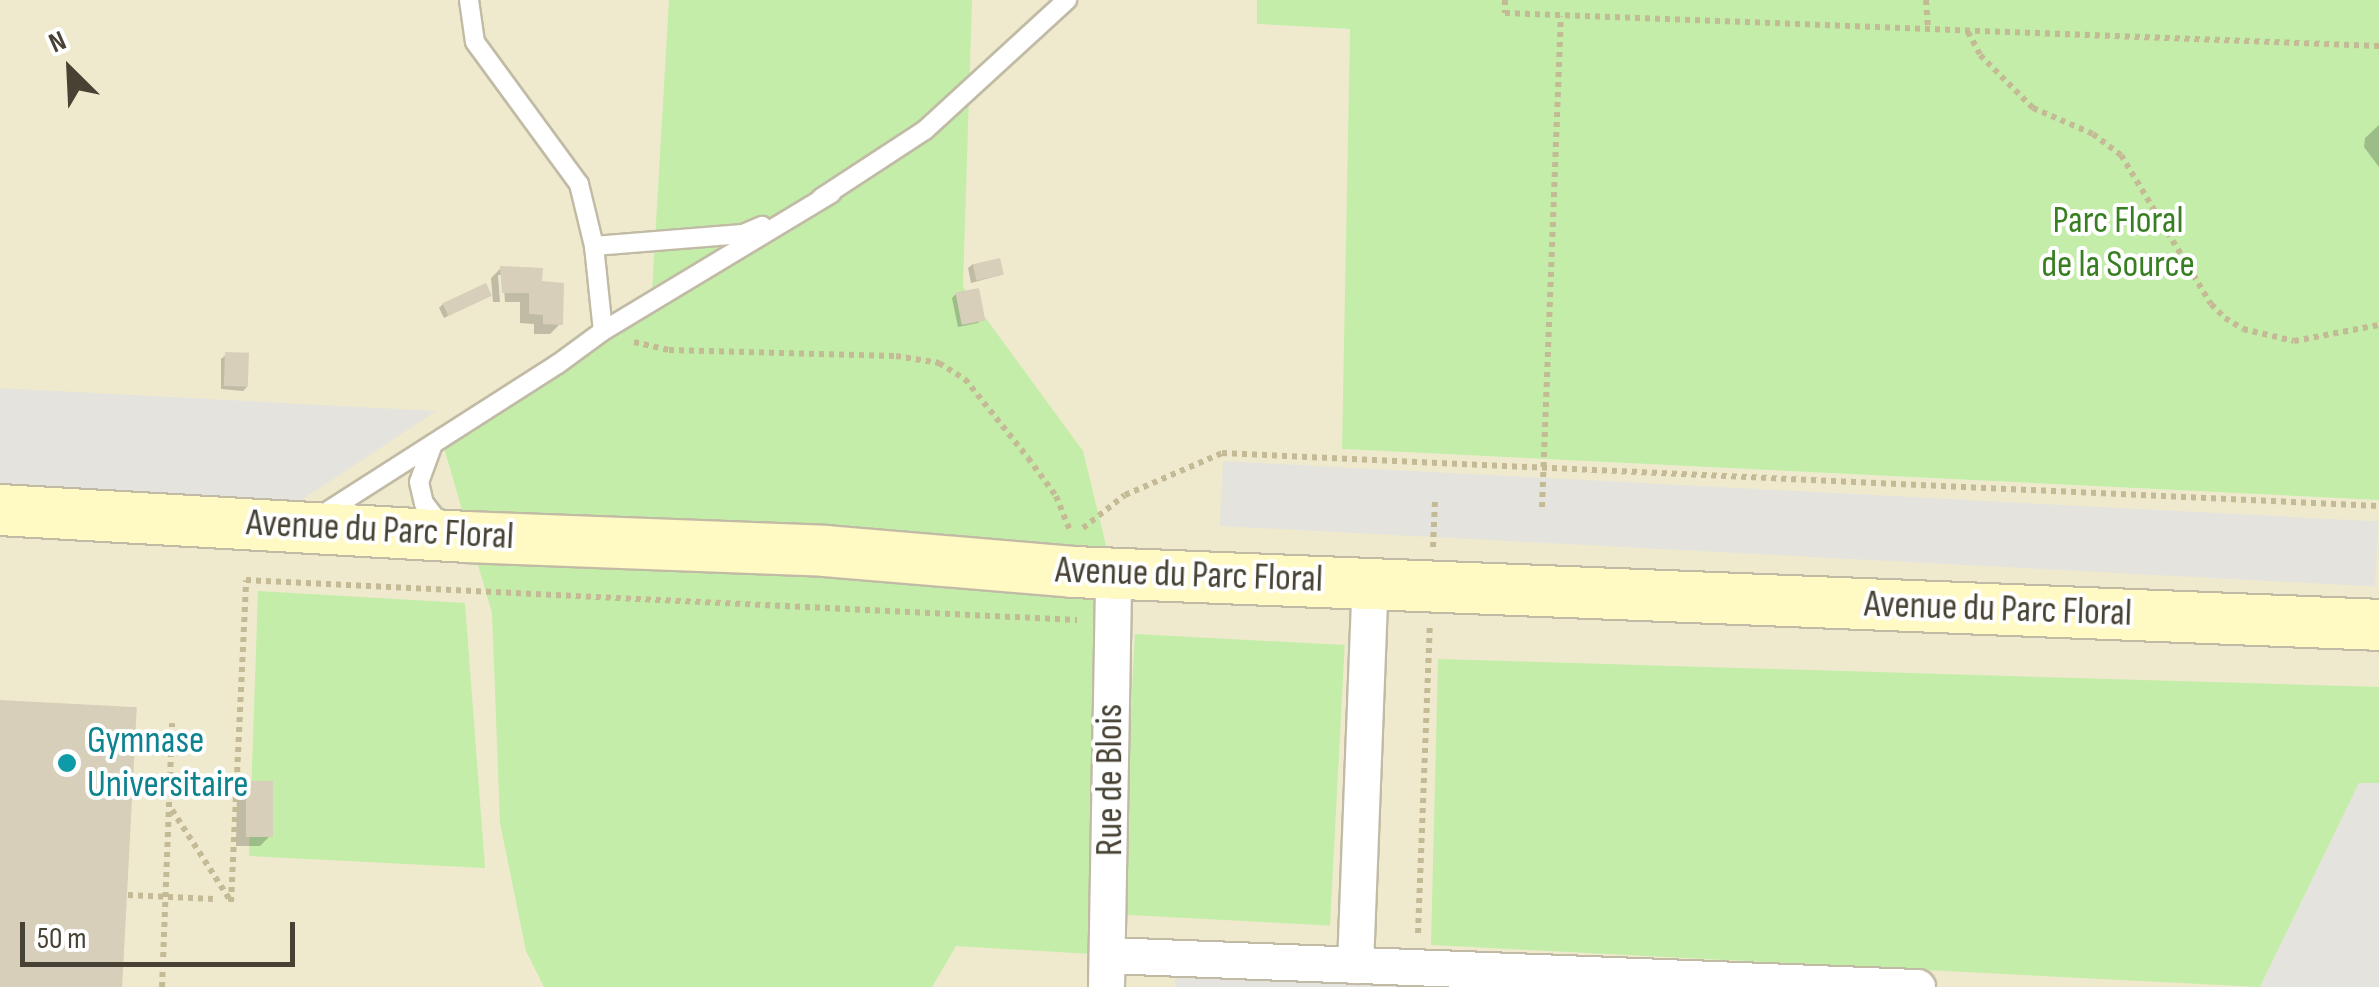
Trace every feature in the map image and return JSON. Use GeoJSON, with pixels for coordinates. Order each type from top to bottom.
{"type":"FeatureCollection","features":[{"type":"Feature","properties":{"kind":"main road","name":"Avenue du Parc Floral"},"geometry":{"type":"LineString","coordinates":[[0,510],[307,524],[450,535],[824,550],[1113,574],[2379,625]]}},
{"type":"Feature","properties":{"kind":"street","name":"Rue de Blois"},"geometry":{"type":"LineString","coordinates":[[1107,971],[1113,574]]}},
{"type":"Feature","properties":{"kind":"street"},"geometry":{"type":"LineString","coordinates":[[1354,965],[1370,583]]}},
{"type":"Feature","properties":{"kind":"street"},"geometry":{"type":"LineString","coordinates":[[1107,971],[1354,965],[1684,982],[1917,987]]}},
{"type":"Feature","properties":{"kind":"lane"},"geometry":{"type":"LineString","coordinates":[[469,0],[475,42],[579,184],[594,246],[603,330]]}},
{"type":"Feature","properties":{"kind":"lane"},"geometry":{"type":"LineString","coordinates":[[307,524],[603,330],[832,193],[924,130],[1067,0]]}},
{"type":"Feature","properties":{"kind":"lane"},"geometry":{"type":"LineString","coordinates":[[594,246],[743,234],[832,193]]}},
{"type":"Feature","properties":{"kind":"lane"},"geometry":{"type":"LineString","coordinates":[[433,444],[419,482],[424,503],[450,535]]}},
{"type":"Feature","properties":{"kind":"path"},"geometry":{"type":"LineString","coordinates":[[1505,0],[1505,13],[1561,16],[2379,46]]}},
{"type":"Feature","properties":{"kind":"path"},"geometry":{"type":"LineString","coordinates":[[1926,0],[1928,30]]}},
{"type":"Feature","properties":{"kind":"path"},"geometry":{"type":"LineString","coordinates":[[1542,507],[1561,16]]}},
{"type":"Feature","properties":{"kind":"path"},"geometry":{"type":"LineString","coordinates":[[1968,32],[1980,55],[2033,108],[2093,134],[2121,156],[2212,304],[2225,318],[2243,329],[2294,341],[2379,325]]}},
{"type":"Feature","properties":{"kind":"path"},"geometry":{"type":"LineString","coordinates":[[603,330],[670,350],[896,356],[938,363],[965,380],[1028,458],[1056,496],[1074,542],[1104,509],[1125,495],[1222,453],[2379,506]]}},
{"type":"Feature","properties":{"kind":"path"},"geometry":{"type":"LineString","coordinates":[[1433,558],[1435,502]]}},
{"type":"Feature","properties":{"kind":"path","name":"Avenue du Parc Floral"},"geometry":{"type":"LineString","coordinates":[[170,808],[231,902],[246,580],[1091,620]]}},
{"type":"Feature","properties":{"kind":"path"},"geometry":{"type":"LineString","coordinates":[[1417,949],[1430,626]]}},
{"type":"Feature","properties":{"kind":"path"},"geometry":{"type":"LineString","coordinates":[[162,987],[172,723]]}},
{"type":"Feature","properties":{"kind":"path"},"geometry":{"type":"LineString","coordinates":[[128,896],[213,899]]}},
{"type":"Feature","properties":{"kind":"shaded area"},"geometry":{"type":"Polygon","coordinates":[[[0,0],[1257,0],[1258,24],[1350,29],[1343,449],[2379,500],[2379,987],[0,987],[0,0]]]}},
{"type":"Feature","properties":{"kind":"shaded area"},"geometry":{"type":"Polygon","coordinates":[[[0,388],[436,411],[297,503],[0,486],[0,388]]]}},
{"type":"Feature","properties":{"kind":"shaded area"},"geometry":{"type":"Polygon","coordinates":[[[1223,461],[2378,522],[2375,586],[1220,526],[1223,461]]]}},
{"type":"Feature","properties":{"kind":"shaded area"},"geometry":{"type":"Polygon","coordinates":[[[2359,783],[2379,783],[2379,987],[2260,987],[2359,783]]]}},
{"type":"Feature","properties":{"kind":"shaded area"},"geometry":{"type":"Polygon","coordinates":[[[1176,958],[1683,987],[1175,987],[1176,958]]]}},
{"type":"Feature","properties":{"kind":"green space"},"geometry":{"type":"Polygon","coordinates":[[[669,0],[972,0],[963,287],[1083,451],[1113,574],[1108,955],[956,946],[932,987],[544,987],[526,951],[500,823],[492,613],[440,434],[652,292],[669,0]]]}},
{"type":"Feature","properties":{"kind":"green space","name":"Parc Floral de la Source"},"geometry":{"type":"Polygon","coordinates":[[[1257,0],[2379,0],[2379,500],[1342,449],[1350,29],[1257,24],[1257,0]]]}},
{"type":"Feature","properties":{"kind":"green space"},"geometry":{"type":"Polygon","coordinates":[[[258,591],[465,603],[485,868],[249,856],[258,591]]]}},
{"type":"Feature","properties":{"kind":"green space"},"geometry":{"type":"Polygon","coordinates":[[[1135,634],[1345,645],[1330,926],[1120,915],[1135,634]]]}},
{"type":"Feature","properties":{"kind":"green space"},"geometry":{"type":"Polygon","coordinates":[[[1438,659],[2379,687],[2379,783],[2359,783],[2260,987],[1431,945],[1438,659]]]}},
{"type":"Feature","properties":{"kind":"building"},"geometry":{"type":"Polygon","coordinates":[[[1000,258],[1004,275],[977,281],[973,264],[1000,258]]]}},
{"type":"Feature","properties":{"kind":"building"},"geometry":{"type":"Polygon","coordinates":[[[500,266],[543,268],[542,281],[564,283],[563,325],[543,324],[543,315],[529,314],[529,293],[502,293],[500,266]]]}},
{"type":"Feature","properties":{"kind":"building"},"geometry":{"type":"Polygon","coordinates":[[[486,283],[492,296],[448,316],[442,303],[486,283]]]}},
{"type":"Feature","properties":{"kind":"building"},"geometry":{"type":"Polygon","coordinates":[[[979,288],[985,320],[962,325],[955,293],[979,288]]]}},
{"type":"Feature","properties":{"kind":"building"},"geometry":{"type":"Polygon","coordinates":[[[225,352],[249,353],[248,387],[224,386],[225,352]]]}},
{"type":"Feature","properties":{"kind":"building"},"geometry":{"type":"Polygon","coordinates":[[[0,700],[137,707],[122,987],[0,987],[0,700]]]}},
{"type":"Feature","properties":{"kind":"building"},"geometry":{"type":"Polygon","coordinates":[[[246,781],[273,781],[273,837],[246,837],[246,781]]]}},
{"type":"Feature","properties":{"kind":"place","name":"Gymnase Universitaire"},"geometry":{"type":"Point","coordinates":[67,763]}}]}
